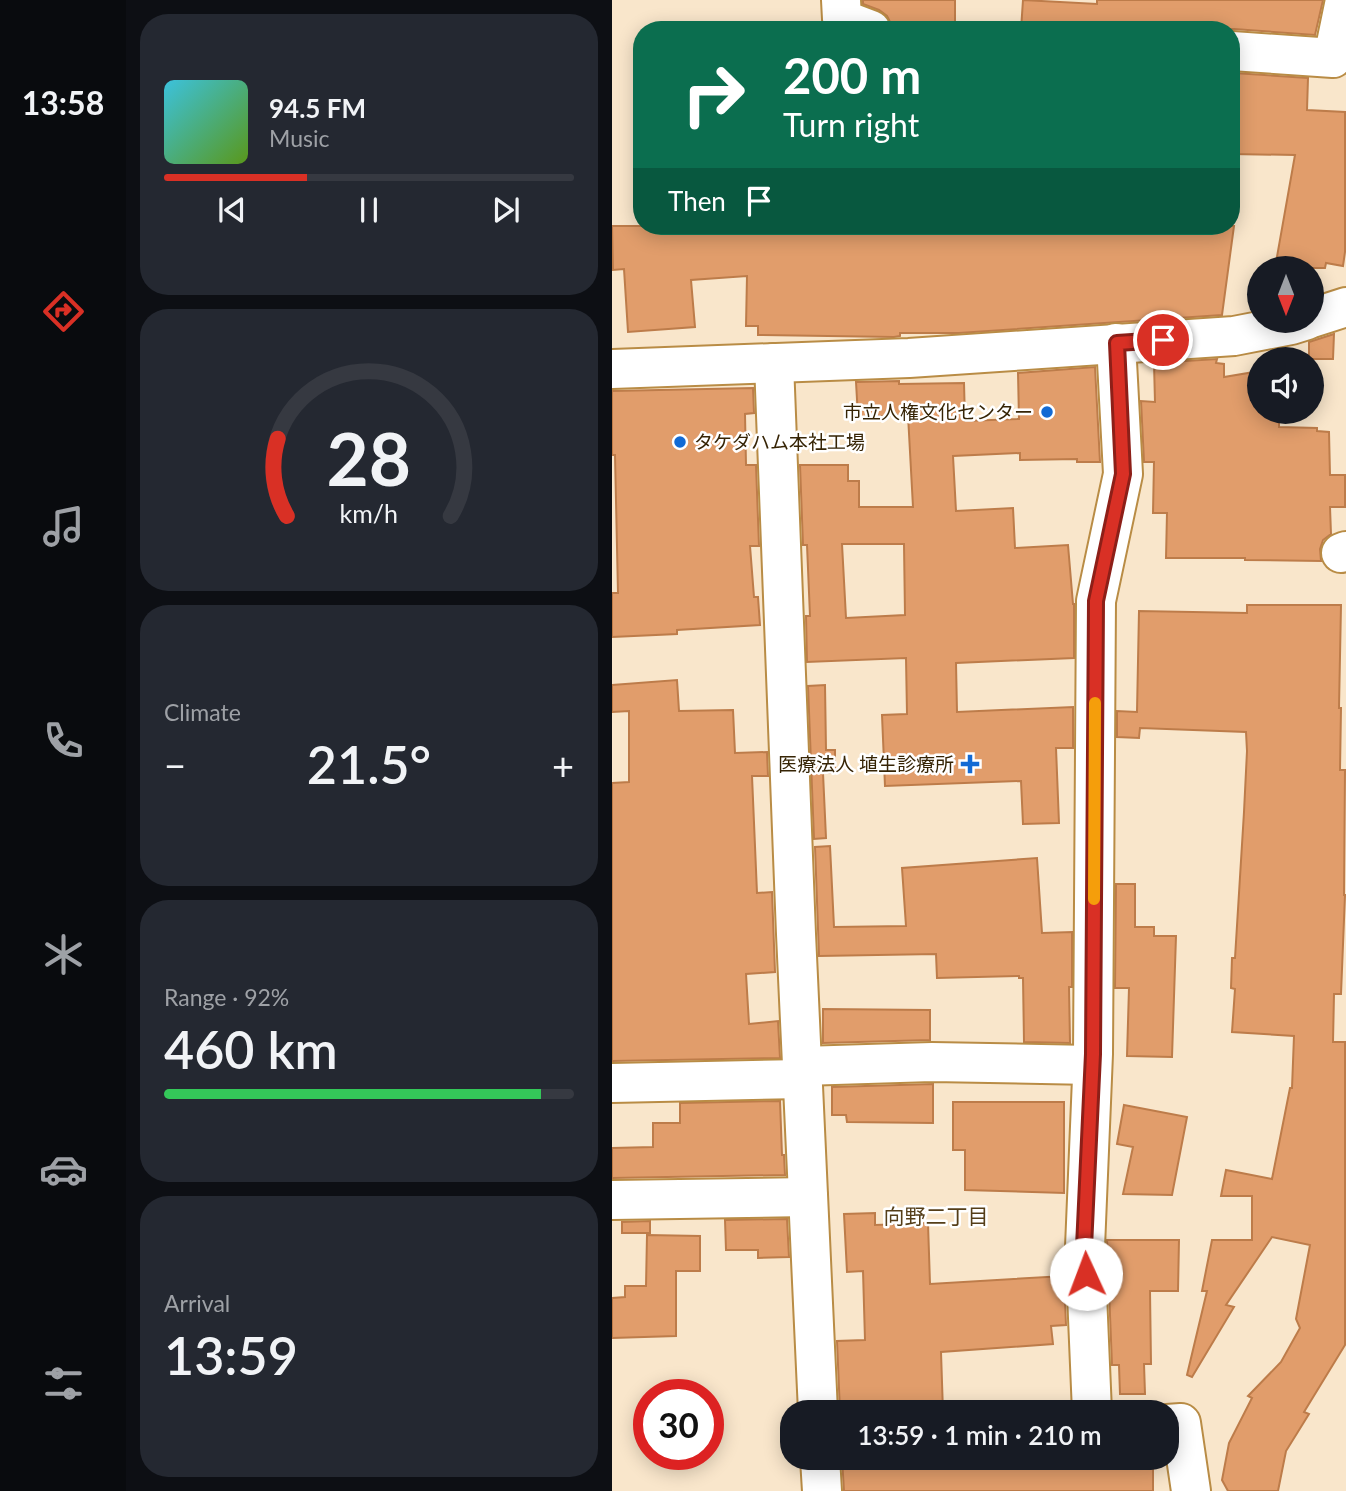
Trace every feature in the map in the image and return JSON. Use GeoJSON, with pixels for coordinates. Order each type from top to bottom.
{"type":"FeatureCollection","features":[{"type":"Feature","properties":{"kind":"street"},"geometry":{"type":"LineString","coordinates":[[841,0],[842,19],[847,21]]}},
{"type":"Feature","properties":{"kind":"street"},"geometry":{"type":"LineString","coordinates":[[1240,52],[1333,58],[1345,0]]}},
{"type":"Feature","properties":{"kind":"street"},"geometry":{"type":"LineString","coordinates":[[1324,314],[1345,307]]}},
{"type":"Feature","properties":{"kind":"street"},"geometry":{"type":"LineString","coordinates":[[612,369],[909,358],[1250,333]]}},
{"type":"Feature","properties":{"kind":"street"},"geometry":{"type":"LineString","coordinates":[[1091,1400],[1084,1247],[1092,1065],[1096,601],[1123,474],[1117,343]]}},
{"type":"Feature","properties":{"kind":"street"},"geometry":{"type":"LineString","coordinates":[[774,363],[817,1400]]}},
{"type":"Feature","properties":{"kind":"street"},"geometry":{"type":"LineString","coordinates":[[612,1083],[932,1062],[1092,1065]]}},
{"type":"Feature","properties":{"kind":"street"},"geometry":{"type":"LineString","coordinates":[[612,1200],[808,1197]]}},
{"type":"Feature","properties":{"kind":"street"},"geometry":{"type":"LineString","coordinates":[[1179,1423],[1191,1491]]}},
{"type":"Feature","properties":{"kind":"street"},"geometry":{"type":"LineString","coordinates":[[821,1470],[822,1491]]}},
{"type":"Feature","properties":{"kind":"building"},"geometry":{"type":"Polygon","coordinates":[[[863,0],[955,0],[955,21],[890,21],[879,10],[863,4],[863,0]]]}},
{"type":"Feature","properties":{"kind":"building"},"geometry":{"type":"Polygon","coordinates":[[[1023,0],[1097,4],[1097,0],[1323,0],[1315,35],[1240,29],[1240,21],[1022,21],[1023,0]]]}},
{"type":"Feature","properties":{"kind":"building"},"geometry":{"type":"Polygon","coordinates":[[[1240,73],[1308,78],[1307,110],[1345,112],[1343,266],[1326,263],[1324,268],[1324,256],[1277,256],[1295,155],[1240,154],[1240,73]]]}},
{"type":"Feature","properties":{"kind":"building"},"geometry":{"type":"Polygon","coordinates":[[[612,226],[633,226],[633,235],[1233,235],[1222,315],[959,333],[900,333],[900,336],[894,337],[758,335],[758,326],[746,326],[747,276],[691,280],[695,327],[628,332],[624,269],[613,270],[612,226]]]}},
{"type":"Feature","properties":{"kind":"building"},"geometry":{"type":"Polygon","coordinates":[[[1334,334],[1333,359],[1324,359],[1324,347],[1309,347],[1309,342],[1334,334]]]}},
{"type":"Feature","properties":{"kind":"building"},"geometry":{"type":"Polygon","coordinates":[[[1217,359],[1216,363],[1224,364],[1224,377],[1247,373],[1247,424],[1279,424],[1279,427],[1317,428],[1317,431],[1329,432],[1330,475],[1345,475],[1345,507],[1330,507],[1331,534],[1323,540],[1320,549],[1321,561],[1166,558],[1167,513],[1153,513],[1154,462],[1144,462],[1141,401],[1155,402],[1154,363],[1217,359]]]}},
{"type":"Feature","properties":{"kind":"building"},"geometry":{"type":"Polygon","coordinates":[[[1095,367],[1100,462],[1077,462],[1077,459],[1020,460],[1020,453],[953,456],[956,511],[1013,508],[1015,548],[1068,545],[1074,604],[1074,658],[956,663],[957,712],[1073,707],[1073,748],[1056,748],[1059,823],[1023,824],[1021,781],[885,786],[882,715],[907,714],[906,658],[807,662],[806,616],[810,616],[807,545],[803,545],[800,465],[848,465],[848,481],[859,481],[859,507],[913,507],[908,415],[858,417],[856,382],[964,383],[965,421],[1019,419],[1018,373],[1095,367]],[[842,544],[846,618],[905,615],[904,544],[842,544]]]}},
{"type":"Feature","properties":{"kind":"building","name":"タケダハム本社工場"},"geometry":{"type":"Polygon","coordinates":[[[753,388],[754,413],[745,414],[746,465],[756,465],[759,546],[750,546],[754,597],[758,597],[760,625],[677,630],[677,634],[612,637],[612,593],[618,593],[612,391],[753,388]]]}},
{"type":"Feature","properties":{"kind":"building"},"geometry":{"type":"Polygon","coordinates":[[[1247,605],[1341,605],[1339,708],[1340,770],[1345,770],[1345,895],[1341,994],[1334,994],[1333,1042],[1345,1042],[1345,1345],[1304,1412],[1309,1414],[1286,1451],[1278,1491],[1228,1491],[1222,1480],[1229,1443],[1252,1398],[1248,1396],[1281,1362],[1300,1328],[1296,1319],[1310,1245],[1272,1237],[1226,1305],[1234,1307],[1192,1377],[1187,1375],[1207,1291],[1202,1291],[1212,1240],[1252,1240],[1252,1196],[1221,1196],[1226,1170],[1272,1179],[1292,1088],[1294,1036],[1232,1032],[1235,989],[1231,988],[1232,958],[1235,958],[1246,732],[1140,728],[1139,738],[1117,737],[1117,711],[1137,712],[1139,611],[1247,613],[1247,605]]]}},
{"type":"Feature","properties":{"kind":"building"},"geometry":{"type":"Polygon","coordinates":[[[677,680],[679,711],[733,710],[735,753],[767,752],[768,776],[752,776],[757,893],[772,892],[775,972],[746,974],[749,1024],[778,1021],[780,1058],[612,1061],[612,783],[629,782],[629,711],[612,712],[612,685],[677,680]]]}},
{"type":"Feature","properties":{"kind":"building"},"geometry":{"type":"Polygon","coordinates":[[[825,685],[826,750],[835,750],[835,773],[823,773],[826,838],[814,839],[808,686],[825,685]]]}},
{"type":"Feature","properties":{"kind":"building"},"geometry":{"type":"Polygon","coordinates":[[[830,846],[834,927],[906,926],[902,868],[1037,858],[1042,933],[1072,932],[1070,1043],[1024,1042],[1023,978],[1019,976],[937,978],[936,954],[819,956],[815,847],[830,846]]]}},
{"type":"Feature","properties":{"kind":"building"},"geometry":{"type":"Polygon","coordinates":[[[1116,884],[1135,884],[1135,927],[1154,927],[1154,936],[1176,936],[1172,1057],[1127,1056],[1129,988],[1115,988],[1116,884]]]}},
{"type":"Feature","properties":{"kind":"building"},"geometry":{"type":"Polygon","coordinates":[[[823,1009],[930,1010],[930,1040],[823,1043],[823,1009]]]}},
{"type":"Feature","properties":{"kind":"building"},"geometry":{"type":"Polygon","coordinates":[[[933,1084],[933,1123],[847,1122],[846,1115],[832,1115],[832,1087],[933,1084]]]}},
{"type":"Feature","properties":{"kind":"building"},"geometry":{"type":"Polygon","coordinates":[[[780,1101],[785,1175],[612,1178],[612,1148],[653,1147],[653,1123],[680,1123],[680,1103],[780,1101]]]}},
{"type":"Feature","properties":{"kind":"building"},"geometry":{"type":"Polygon","coordinates":[[[953,1102],[1064,1102],[1064,1193],[965,1190],[965,1150],[953,1150],[953,1102]]]}},
{"type":"Feature","properties":{"kind":"building"},"geometry":{"type":"Polygon","coordinates":[[[1124,1105],[1187,1117],[1172,1195],[1123,1194],[1133,1147],[1117,1144],[1124,1105]]]}},
{"type":"Feature","properties":{"kind":"building"},"geometry":{"type":"Polygon","coordinates":[[[875,1213],[875,1225],[928,1223],[930,1284],[1064,1276],[1066,1325],[1051,1326],[1053,1344],[941,1352],[943,1400],[839,1400],[837,1341],[865,1340],[863,1271],[847,1272],[844,1214],[875,1213]]]}},
{"type":"Feature","properties":{"kind":"building"},"geometry":{"type":"Polygon","coordinates":[[[787,1219],[789,1257],[758,1258],[758,1250],[726,1250],[725,1220],[787,1219]]]}},
{"type":"Feature","properties":{"kind":"building"},"geometry":{"type":"Polygon","coordinates":[[[650,1221],[650,1233],[622,1233],[622,1222],[650,1221]]]}},
{"type":"Feature","properties":{"kind":"building"},"geometry":{"type":"Polygon","coordinates":[[[647,1235],[700,1236],[700,1271],[676,1271],[676,1336],[612,1338],[612,1298],[625,1297],[625,1286],[646,1286],[647,1235]]]}},
{"type":"Feature","properties":{"kind":"building"},"geometry":{"type":"Polygon","coordinates":[[[1107,1240],[1179,1240],[1178,1291],[1150,1291],[1151,1364],[1144,1364],[1145,1394],[1120,1394],[1119,1365],[1112,1365],[1107,1240]]]}},
{"type":"Feature","properties":{"kind":"building"},"geometry":{"type":"Polygon","coordinates":[[[843,1470],[1153,1470],[1153,1491],[844,1491],[843,1470]]]}},
{"type":"Feature","properties":{"kind":"slow traffic"},"geometry":{"type":"LineString","coordinates":[[1094,899],[1095,703]]}},
{"type":"Feature","properties":{"kind":"place","name":"市立人権文化センター"},"geometry":{"type":"Point","coordinates":[1047,412]}},
{"type":"Feature","properties":{"kind":"place","name":"タケダハム本社工場"},"geometry":{"type":"Point","coordinates":[680,442]}},
{"type":"Feature","properties":{"kind":"place","name":"医療法人 埴生診療所"},"geometry":{"type":"Point","coordinates":[970,764]}},
{"type":"Feature","properties":{"kind":"district","name":"向野二丁目"},"geometry":{"type":"Point","coordinates":[936,1217]}},
{"type":"Feature","properties":{"kind":"route"},"geometry":{"type":"LineString","coordinates":[[1086,1274],[1084,1247],[1093,1054],[1096,601],[1123,474],[1117,343],[1163,340]]}}]}
